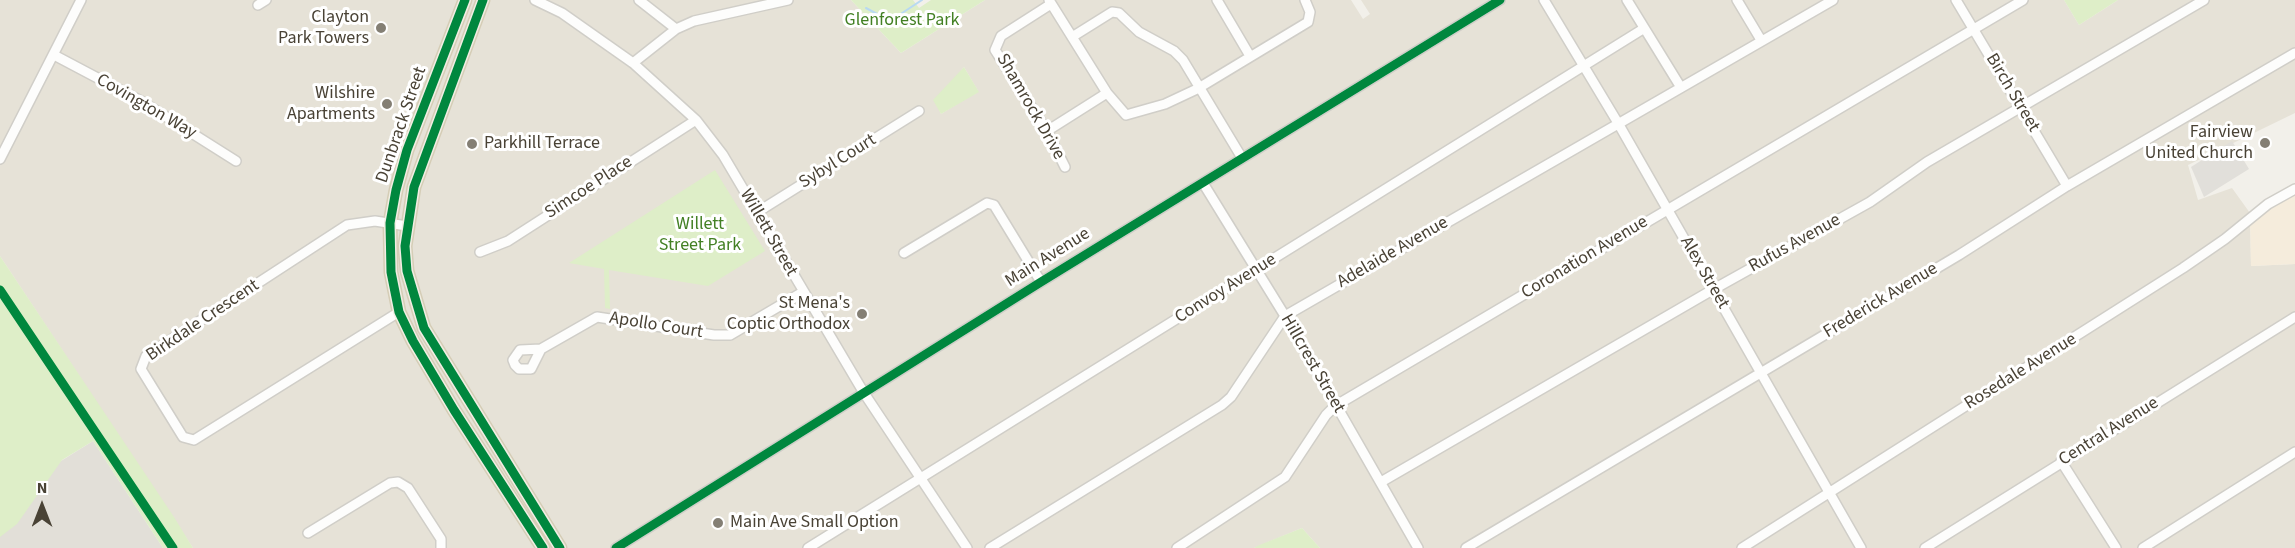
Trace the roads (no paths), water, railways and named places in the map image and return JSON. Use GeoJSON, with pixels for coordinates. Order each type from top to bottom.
{"type":"FeatureCollection","features":[{"type":"Feature","properties":{"kind":"main road","name":"Dunbrack Street"},"geometry":{"type":"LineString","coordinates":[[465,0],[407,150],[390,223],[391,272],[399,312],[454,410],[543,548]]}},
{"type":"Feature","properties":{"kind":"main road","name":"Dunbrack Street"},"geometry":{"type":"LineString","coordinates":[[483,0],[414,187],[407,226],[407,271],[424,328],[560,548]]}},
{"type":"Feature","properties":{"kind":"street"},"geometry":{"type":"LineString","coordinates":[[0,159],[81,0]]}},
{"type":"Feature","properties":{"kind":"street","name":"Willett Street"},"geometry":{"type":"LineString","coordinates":[[535,0],[562,13],[633,63],[696,120],[723,155],[864,393],[922,477],[967,548]]}},
{"type":"Feature","properties":{"kind":"street"},"geometry":{"type":"LineString","coordinates":[[639,0],[676,29]]}},
{"type":"Feature","properties":{"kind":"street"},"geometry":{"type":"LineString","coordinates":[[633,63],[676,29],[717,14],[788,0]]}},
{"type":"Feature","properties":{"kind":"street"},"geometry":{"type":"LineString","coordinates":[[1217,0],[1250,56]]}},
{"type":"Feature","properties":{"kind":"street"},"geometry":{"type":"LineString","coordinates":[[1050,2],[1107,93],[1126,115],[1165,104],[1197,89],[1308,22],[1310,12],[1305,0]]}},
{"type":"Feature","properties":{"kind":"street","name":"Main Avenue"},"geometry":{"type":"LineString","coordinates":[[616,548],[1041,282],[1500,0]]}},
{"type":"Feature","properties":{"kind":"street","name":"Alex Street"},"geometry":{"type":"LineString","coordinates":[[1544,0],[1618,123],[1861,548]]}},
{"type":"Feature","properties":{"kind":"street"},"geometry":{"type":"LineString","coordinates":[[1627,0],[1680,86]]}},
{"type":"Feature","properties":{"kind":"street"},"geometry":{"type":"LineString","coordinates":[[1737,0],[1761,40]]}},
{"type":"Feature","properties":{"kind":"street","name":"Adelaide Avenue"},"geometry":{"type":"LineString","coordinates":[[990,548],[1222,405],[1231,397],[1285,316],[1680,86],[1833,0]]}},
{"type":"Feature","properties":{"kind":"street","name":"Birch Street"},"geometry":{"type":"LineString","coordinates":[[1956,0],[2067,186]]}},
{"type":"Feature","properties":{"kind":"street","name":"Coronation Avenue"},"geometry":{"type":"LineString","coordinates":[[1177,548],[1285,477],[1326,415],[1335,406],[2023,0]]}},
{"type":"Feature","properties":{"kind":"street","name":"Rufus Avenue"},"geometry":{"type":"LineString","coordinates":[[1381,482],[1714,289],[1870,202],[1927,162],[2204,0]]}},
{"type":"Feature","properties":{"kind":"street","name":"Shamrock Drive"},"geometry":{"type":"LineString","coordinates":[[1050,2],[1001,36],[995,50],[1047,131],[1065,167]]}},
{"type":"Feature","properties":{"kind":"street"},"geometry":{"type":"LineString","coordinates":[[1072,37],[1112,12],[1119,13],[1139,32],[1174,51],[1183,60],[1197,89],[1242,158]]}},
{"type":"Feature","properties":{"kind":"street","name":"Convoy Avenue"},"geometry":{"type":"LineString","coordinates":[[808,548],[1643,29]]}},
{"type":"Feature","properties":{"kind":"street","name":"Frederick Avenue"},"geometry":{"type":"LineString","coordinates":[[1466,548],[1959,255],[2067,186],[2295,53]]}},
{"type":"Feature","properties":{"kind":"street","name":"Covington Way"},"geometry":{"type":"LineString","coordinates":[[54,55],[141,101],[236,161]]}},
{"type":"Feature","properties":{"kind":"street"},"geometry":{"type":"LineString","coordinates":[[1047,131],[1107,93]]}},
{"type":"Feature","properties":{"kind":"street","name":"Sybyl Court"},"geometry":{"type":"LineString","coordinates":[[756,213],[919,111]]}},
{"type":"Feature","properties":{"kind":"street","name":"Simcoe Place"},"geometry":{"type":"LineString","coordinates":[[480,252],[508,241],[696,120]]}},
{"type":"Feature","properties":{"kind":"street","name":"Hillcrest Street"},"geometry":{"type":"LineString","coordinates":[[1203,183],[1285,316],[1418,548]]}},
{"type":"Feature","properties":{"kind":"street","name":"Rosedale Avenue"},"geometry":{"type":"LineString","coordinates":[[1743,548],[2183,268],[2226,239],[2268,204],[2295,189]]}},
{"type":"Feature","properties":{"kind":"street"},"geometry":{"type":"LineString","coordinates":[[904,253],[987,203],[994,205],[1041,282]]}},
{"type":"Feature","properties":{"kind":"street","name":"Birkdale Crescent"},"geometry":{"type":"LineString","coordinates":[[399,312],[194,440],[183,437],[141,369],[146,356],[347,225],[375,221],[407,226]]}},
{"type":"Feature","properties":{"kind":"street","name":"Apollo Court"},"geometry":{"type":"LineString","coordinates":[[541,349],[597,317],[714,335],[730,335],[803,292]]}},
{"type":"Feature","properties":{"kind":"street","name":"Central Avenue"},"geometry":{"type":"LineString","coordinates":[[1925,548],[2295,317]]}},
{"type":"Feature","properties":{"kind":"street"},"geometry":{"type":"LineString","coordinates":[[2143,548],[2295,452]]}},
{"type":"Feature","properties":{"kind":"street"},"geometry":{"type":"LineString","coordinates":[[2061,461],[2116,548]]}},
{"type":"Feature","properties":{"kind":"street"},"geometry":{"type":"LineString","coordinates":[[308,533],[390,483],[398,482],[408,488],[441,539],[441,548]]}},
{"type":"Feature","properties":{"kind":"waterway"},"geometry":{"type":"LineString","coordinates":[[866,8],[890,21],[922,0]]}},
{"type":"Feature","properties":{"kind":"place","name":"Clayton Park Towers"},"geometry":{"type":"Point","coordinates":[381,28]}},
{"type":"Feature","properties":{"kind":"place","name":"Wilshire Apartments"},"geometry":{"type":"Point","coordinates":[387,104]}},
{"type":"Feature","properties":{"kind":"place","name":"Fairview United Church"},"geometry":{"type":"Point","coordinates":[2265,143]}},
{"type":"Feature","properties":{"kind":"place","name":"Parkhill Terrace"},"geometry":{"type":"Point","coordinates":[472,144]}},
{"type":"Feature","properties":{"kind":"place","name":"St Mena's Coptic Orthodox"},"geometry":{"type":"Point","coordinates":[862,314]}},
{"type":"Feature","properties":{"kind":"place","name":"Main Ave Small Option"},"geometry":{"type":"Point","coordinates":[718,523]}},
{"type":"Feature","properties":{"kind":"park label","name":"Glenforest Park"},"geometry":{"type":"Point","coordinates":[902,21]}},
{"type":"Feature","properties":{"kind":"park label","name":"Willett Street Park"},"geometry":{"type":"Point","coordinates":[700,235]}}]}
